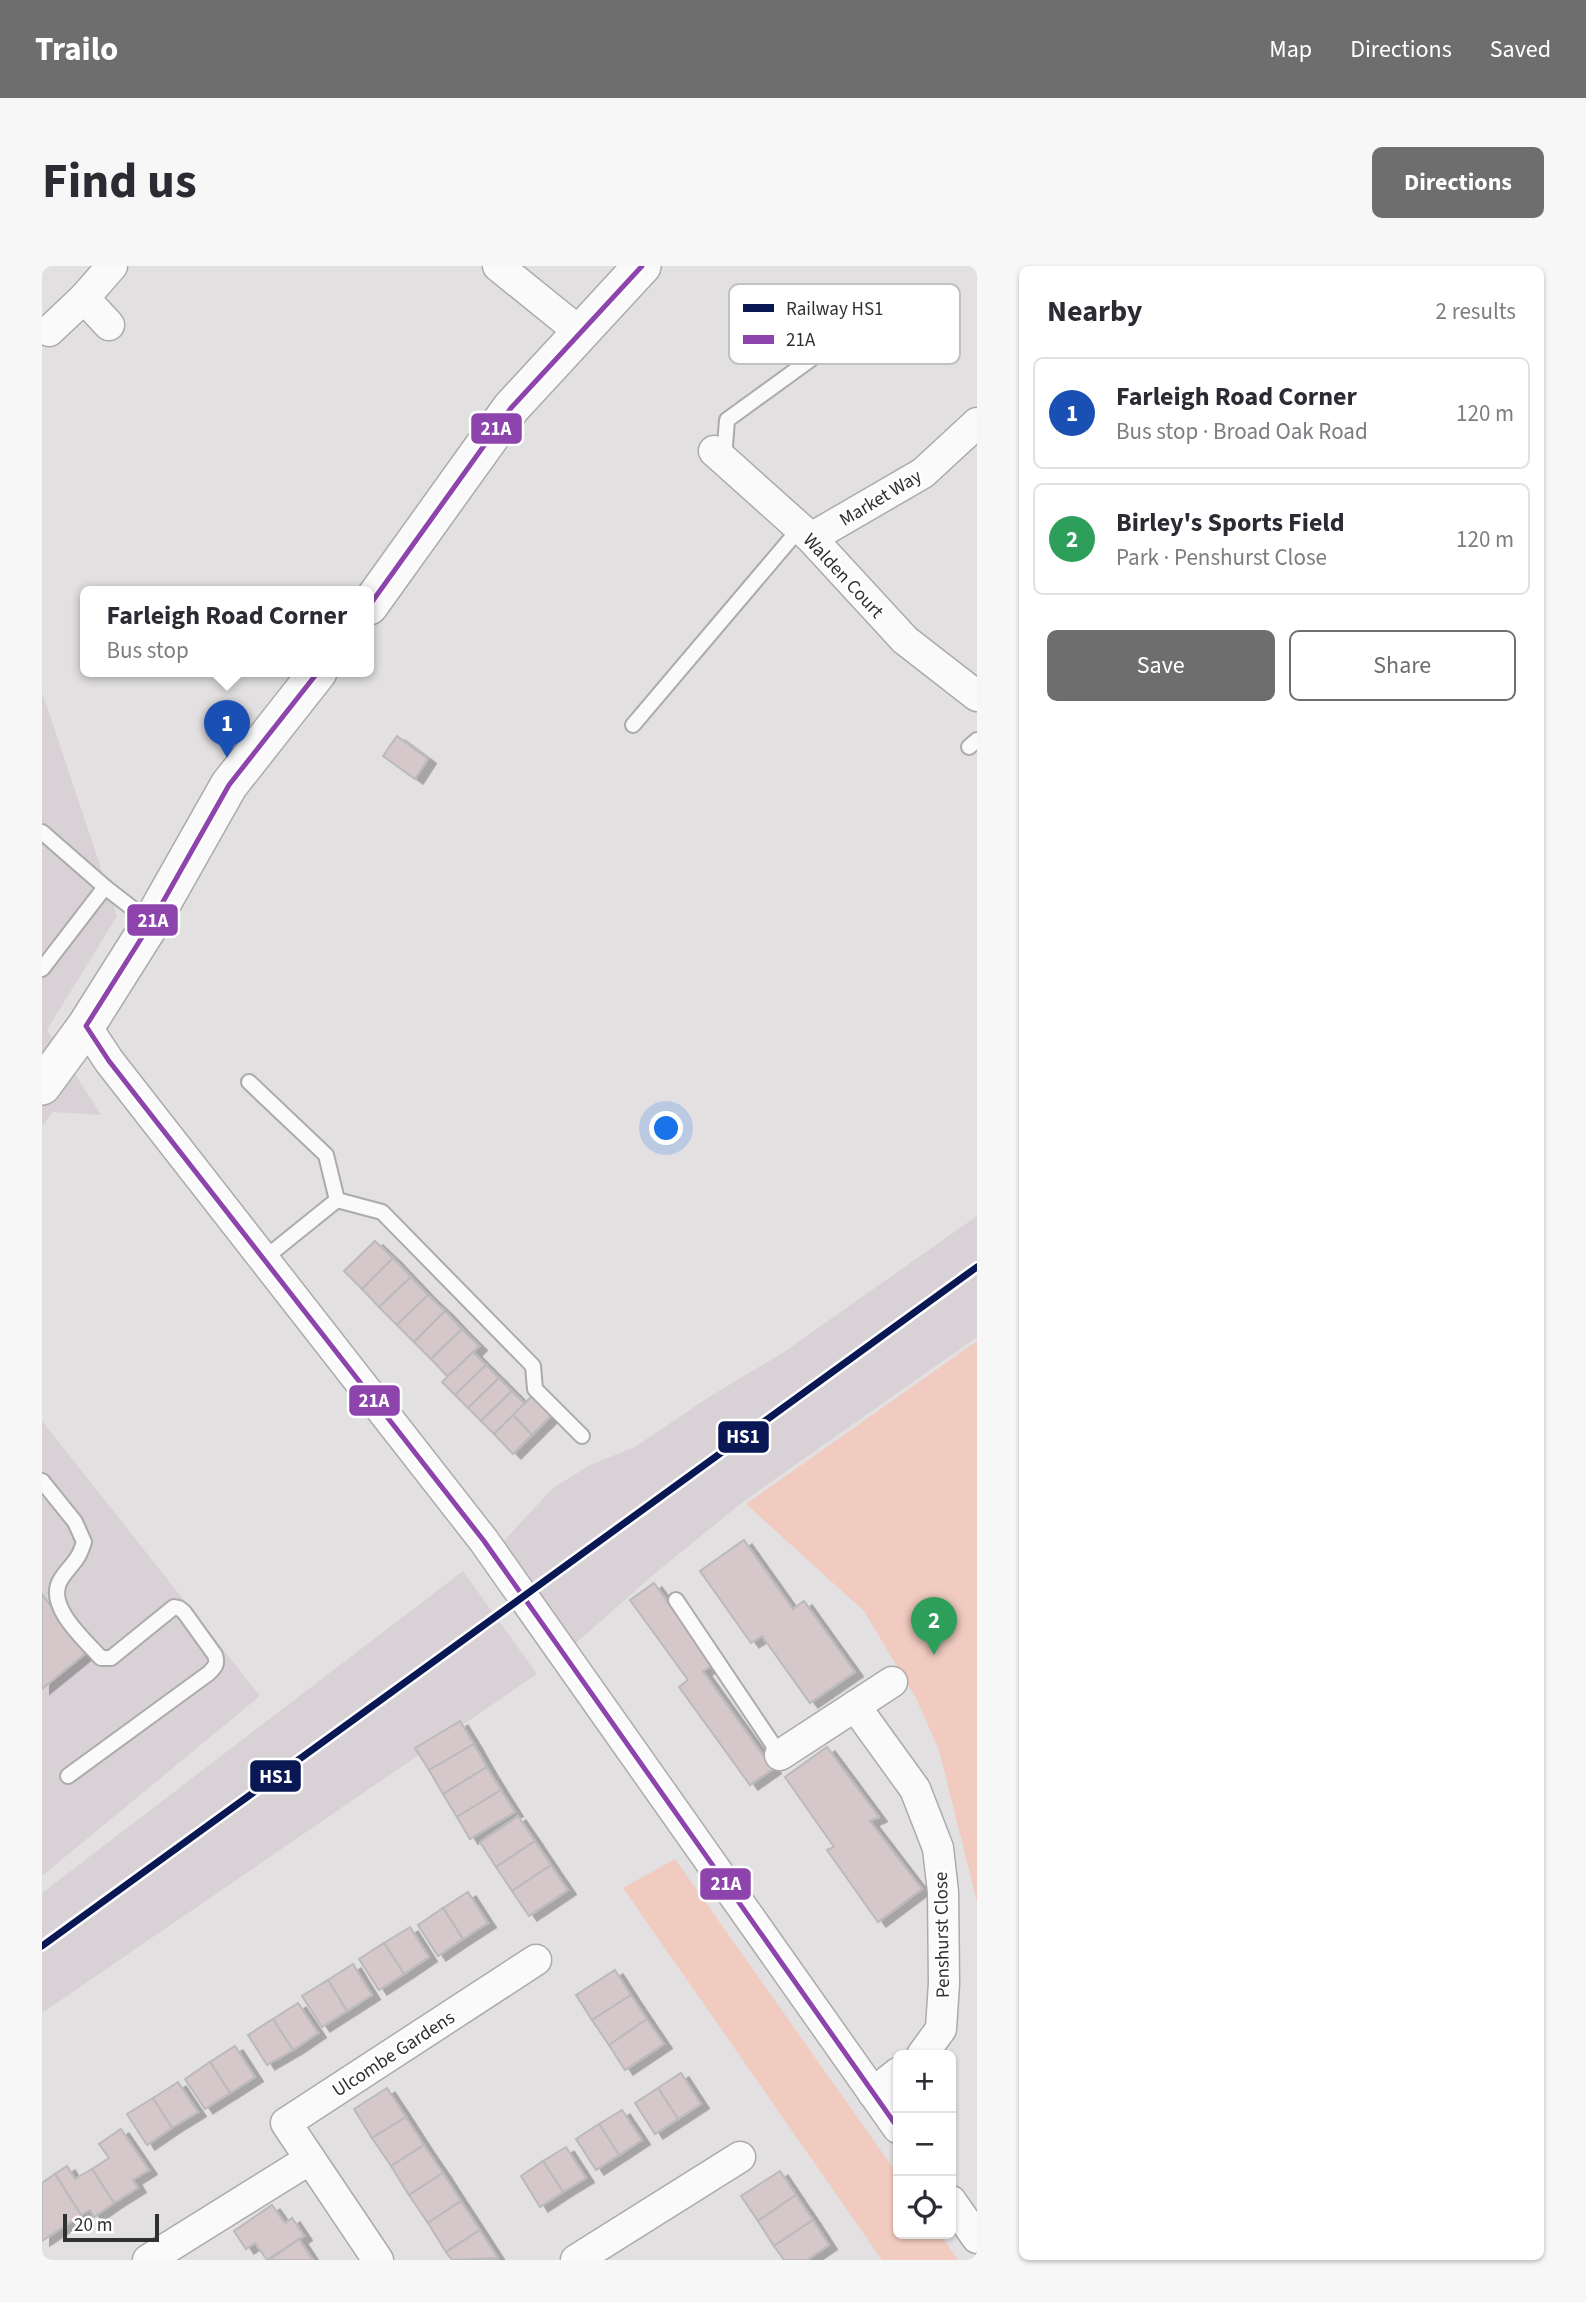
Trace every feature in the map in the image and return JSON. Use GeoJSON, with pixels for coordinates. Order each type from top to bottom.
{"type":"FeatureCollection","features":[{"type":"Feature","properties":{"kind":"street"},"geometry":{"type":"LineString","coordinates":[[46,331],[84,298],[112,266]]}},
{"type":"Feature","properties":{"kind":"street"},"geometry":{"type":"LineString","coordinates":[[498,266],[581,333]]}},
{"type":"Feature","properties":{"kind":"street"},"geometry":{"type":"LineString","coordinates":[[374,599],[511,408],[642,266]]}},
{"type":"Feature","properties":{"kind":"street"},"geometry":{"type":"LineString","coordinates":[[84,298],[109,325]]}},
{"type":"Feature","properties":{"kind":"street","name":"Market Way"},"geometry":{"type":"LineString","coordinates":[[806,533],[923,472],[977,423]]}},
{"type":"Feature","properties":{"kind":"street","name":"Walden Court"},"geometry":{"type":"LineString","coordinates":[[719,455],[806,533],[905,640],[977,696]]}},
{"type":"Feature","properties":{"kind":"street"},"geometry":{"type":"LineString","coordinates":[[42,1086],[86,1026],[151,923],[229,785],[314,677]]}},
{"type":"Feature","properties":{"kind":"street"},"geometry":{"type":"LineString","coordinates":[[86,1026],[109,1060],[484,1541],[893,2121]]}},
{"type":"Feature","properties":{"kind":"street"},"geometry":{"type":"LineString","coordinates":[[780,1755],[892,1682]]}},
{"type":"Feature","properties":{"kind":"street","name":"Penshurst Close"},"geometry":{"type":"LineString","coordinates":[[855,1706],[915,1789],[938,1848],[943,1892],[944,1983],[941,2029],[926,2050]]}},
{"type":"Feature","properties":{"kind":"street","name":"Ulcombe Gardens"},"geometry":{"type":"LineString","coordinates":[[378,2260],[286,2123],[536,1959]]}},
{"type":"Feature","properties":{"kind":"street"},"geometry":{"type":"LineString","coordinates":[[873,2092],[893,2077]]}},
{"type":"Feature","properties":{"kind":"street"},"geometry":{"type":"LineString","coordinates":[[576,2260],[740,2157]]}},
{"type":"Feature","properties":{"kind":"street"},"geometry":{"type":"LineString","coordinates":[[148,2260],[310,2158]]}},
{"type":"Feature","properties":{"kind":"street"},"geometry":{"type":"LineString","coordinates":[[956,2209],[977,2238]]}},
{"type":"Feature","properties":{"kind":"lane"},"geometry":{"type":"LineString","coordinates":[[719,455],[727,420],[804,364]]}},
{"type":"Feature","properties":{"kind":"lane"},"geometry":{"type":"LineString","coordinates":[[633,725],[806,533]]}},
{"type":"Feature","properties":{"kind":"lane"},"geometry":{"type":"LineString","coordinates":[[42,832],[151,923]]}},
{"type":"Feature","properties":{"kind":"lane"},"geometry":{"type":"LineString","coordinates":[[42,969],[105,887]]}},
{"type":"Feature","properties":{"kind":"lane"},"geometry":{"type":"LineString","coordinates":[[249,1082],[326,1155],[337,1200]]}},
{"type":"Feature","properties":{"kind":"lane"},"geometry":{"type":"LineString","coordinates":[[265,1258],[337,1200]]}},
{"type":"Feature","properties":{"kind":"lane"},"geometry":{"type":"LineString","coordinates":[[337,1200],[382,1212],[533,1366],[535,1389],[582,1436]]}},
{"type":"Feature","properties":{"kind":"lane"},"geometry":{"type":"LineString","coordinates":[[42,1481],[75,1522],[84,1542],[78,1560],[60,1580],[57,1589],[59,1607],[101,1658],[111,1658],[174,1608],[179,1608],[217,1661],[216,1667],[209,1673],[68,1776]]}},
{"type":"Feature","properties":{"kind":"lane"},"geometry":{"type":"LineString","coordinates":[[676,1600],[780,1755]]}},
{"type":"Feature","properties":{"kind":"shaded area"},"geometry":{"type":"Polygon","coordinates":[[[42,692],[117,916],[47,1030],[101,1115],[53,1112],[42,1126],[42,692]]]}},
{"type":"Feature","properties":{"kind":"shaded area"},"geometry":{"type":"Polygon","coordinates":[[[977,1216],[977,1337],[744,1501],[653,1575],[575,1644],[500,1545],[553,1488],[590,1465],[635,1447],[712,1395],[781,1354],[977,1216]]]}},
{"type":"Feature","properties":{"kind":"shaded area"},"geometry":{"type":"Polygon","coordinates":[[[977,1341],[977,1902],[939,1750],[916,1698],[864,1611],[746,1504],[977,1341]]]}},
{"type":"Feature","properties":{"kind":"shaded area"},"geometry":{"type":"Polygon","coordinates":[[[42,1421],[260,1696],[42,1876],[42,1421]]]}},
{"type":"Feature","properties":{"kind":"shaded area"},"geometry":{"type":"Polygon","coordinates":[[[463,1571],[537,1674],[42,2013],[42,1893],[463,1571]]]}},
{"type":"Feature","properties":{"kind":"shaded area"},"geometry":{"type":"Polygon","coordinates":[[[675,1859],[893,2168],[893,2239],[943,2239],[958,2260],[882,2260],[623,1888],[675,1859]]]}},
{"type":"Feature","properties":{"kind":"building"},"geometry":{"type":"Polygon","coordinates":[[[397,736],[428,759],[415,779],[383,756],[397,736]]]}},
{"type":"Feature","properties":{"kind":"building"},"geometry":{"type":"Polygon","coordinates":[[[375,1241],[393,1258],[362,1289],[344,1271],[375,1241]]]}},
{"type":"Feature","properties":{"kind":"building"},"geometry":{"type":"Polygon","coordinates":[[[393,1258],[411,1277],[379,1307],[362,1289],[393,1258]]]}},
{"type":"Feature","properties":{"kind":"building"},"geometry":{"type":"Polygon","coordinates":[[[411,1277],[428,1295],[397,1325],[379,1307],[411,1277]]]}},
{"type":"Feature","properties":{"kind":"building"},"geometry":{"type":"Polygon","coordinates":[[[428,1295],[445,1311],[414,1342],[397,1325],[428,1295]]]}},
{"type":"Feature","properties":{"kind":"building"},"geometry":{"type":"Polygon","coordinates":[[[445,1311],[462,1329],[431,1359],[414,1342],[445,1311]]]}},
{"type":"Feature","properties":{"kind":"building"},"geometry":{"type":"Polygon","coordinates":[[[462,1329],[479,1346],[448,1377],[431,1359],[462,1329]]]}},
{"type":"Feature","properties":{"kind":"building"},"geometry":{"type":"Polygon","coordinates":[[[473,1352],[486,1365],[455,1395],[442,1382],[473,1352]]]}},
{"type":"Feature","properties":{"kind":"building"},"geometry":{"type":"Polygon","coordinates":[[[486,1365],[499,1378],[468,1408],[455,1395],[486,1365]]]}},
{"type":"Feature","properties":{"kind":"building"},"geometry":{"type":"Polygon","coordinates":[[[499,1378],[512,1391],[481,1421],[468,1408],[499,1378]]]}},
{"type":"Feature","properties":{"kind":"building"},"geometry":{"type":"Polygon","coordinates":[[[512,1391],[525,1404],[494,1434],[481,1421],[512,1391]]]}},
{"type":"Feature","properties":{"kind":"building"},"geometry":{"type":"Polygon","coordinates":[[[532,1396],[551,1416],[532,1435],[513,1415],[532,1396]]]}},
{"type":"Feature","properties":{"kind":"building"},"geometry":{"type":"Polygon","coordinates":[[[513,1415],[532,1435],[513,1454],[494,1434],[513,1415]]]}},
{"type":"Feature","properties":{"kind":"building"},"geometry":{"type":"Polygon","coordinates":[[[744,1540],[793,1609],[804,1601],[855,1672],[810,1703],[762,1636],[751,1643],[700,1571],[744,1540]]]}},
{"type":"Feature","properties":{"kind":"building"},"geometry":{"type":"Polygon","coordinates":[[[654,1583],[713,1665],[703,1671],[773,1769],[750,1785],[679,1687],[688,1680],[630,1600],[654,1583]]]}},
{"type":"Feature","properties":{"kind":"building"},"geometry":{"type":"Polygon","coordinates":[[[42,1594],[86,1653],[42,1689],[42,1594]]]}},
{"type":"Feature","properties":{"kind":"building"},"geometry":{"type":"Polygon","coordinates":[[[460,1721],[474,1744],[429,1770],[415,1748],[460,1721]]]}},
{"type":"Feature","properties":{"kind":"building"},"geometry":{"type":"Polygon","coordinates":[[[474,1744],[487,1767],[443,1794],[429,1770],[474,1744]]]}},
{"type":"Feature","properties":{"kind":"building"},"geometry":{"type":"Polygon","coordinates":[[[827,1747],[879,1817],[870,1821],[922,1889],[878,1922],[827,1850],[834,1847],[785,1777],[827,1747]]]}},
{"type":"Feature","properties":{"kind":"building"},"geometry":{"type":"Polygon","coordinates":[[[487,1767],[501,1790],[457,1817],[443,1794],[487,1767]]]}},
{"type":"Feature","properties":{"kind":"building"},"geometry":{"type":"Polygon","coordinates":[[[501,1790],[515,1812],[470,1839],[457,1817],[501,1790]]]}},
{"type":"Feature","properties":{"kind":"building"},"geometry":{"type":"Polygon","coordinates":[[[518,1816],[535,1841],[496,1867],[480,1842],[518,1816]]]}},
{"type":"Feature","properties":{"kind":"building"},"geometry":{"type":"Polygon","coordinates":[[[535,1841],[551,1865],[512,1891],[496,1867],[535,1841]]]}},
{"type":"Feature","properties":{"kind":"building"},"geometry":{"type":"Polygon","coordinates":[[[551,1865],[568,1890],[529,1916],[512,1891],[551,1865]]]}},
{"type":"Feature","properties":{"kind":"building"},"geometry":{"type":"Polygon","coordinates":[[[468,1892],[488,1923],[463,1939],[443,1908],[468,1892]]]}},
{"type":"Feature","properties":{"kind":"building"},"geometry":{"type":"Polygon","coordinates":[[[443,1908],[463,1939],[438,1956],[418,1925],[443,1908]]]}},
{"type":"Feature","properties":{"kind":"building"},"geometry":{"type":"Polygon","coordinates":[[[410,1927],[429,1957],[404,1974],[384,1943],[410,1927]]]}},
{"type":"Feature","properties":{"kind":"building"},"geometry":{"type":"Polygon","coordinates":[[[384,1943],[404,1974],[379,1990],[359,1959],[384,1943]]]}},
{"type":"Feature","properties":{"kind":"building"},"geometry":{"type":"Polygon","coordinates":[[[353,1964],[372,1995],[347,2011],[328,1980],[353,1964]]]}},
{"type":"Feature","properties":{"kind":"building"},"geometry":{"type":"Polygon","coordinates":[[[615,1970],[631,1995],[592,2020],[576,1995],[615,1970]]]}},
{"type":"Feature","properties":{"kind":"building"},"geometry":{"type":"Polygon","coordinates":[[[328,1980],[347,2011],[322,2027],[302,1996],[328,1980]]]}},
{"type":"Feature","properties":{"kind":"building"},"geometry":{"type":"Polygon","coordinates":[[[631,1995],[647,2019],[609,2045],[592,2020],[631,1995]]]}},
{"type":"Feature","properties":{"kind":"building"},"geometry":{"type":"Polygon","coordinates":[[[298,2003],[318,2033],[293,2050],[273,2019],[298,2003]]]}},
{"type":"Feature","properties":{"kind":"building"},"geometry":{"type":"Polygon","coordinates":[[[273,2019],[293,2050],[267,2065],[248,2035],[273,2019]]]}},
{"type":"Feature","properties":{"kind":"building"},"geometry":{"type":"Polygon","coordinates":[[[647,2019],[664,2044],[625,2070],[609,2045],[647,2019]]]}},
{"type":"Feature","properties":{"kind":"building"},"geometry":{"type":"Polygon","coordinates":[[[235,2046],[255,2077],[230,2093],[210,2062],[235,2046]]]}},
{"type":"Feature","properties":{"kind":"building"},"geometry":{"type":"Polygon","coordinates":[[[210,2062],[230,2093],[205,2109],[185,2079],[210,2062]]]}},
{"type":"Feature","properties":{"kind":"building"},"geometry":{"type":"Polygon","coordinates":[[[681,2073],[701,2104],[678,2119],[658,2088],[681,2073]]]}},
{"type":"Feature","properties":{"kind":"building"},"geometry":{"type":"Polygon","coordinates":[[[178,2082],[198,2112],[172,2128],[153,2098],[178,2082]]]}},
{"type":"Feature","properties":{"kind":"building"},"geometry":{"type":"Polygon","coordinates":[[[387,2088],[406,2117],[372,2138],[354,2109],[387,2088]]]}},
{"type":"Feature","properties":{"kind":"building"},"geometry":{"type":"Polygon","coordinates":[[[658,2088],[678,2119],[655,2134],[635,2103],[658,2088]]]}},
{"type":"Feature","properties":{"kind":"building"},"geometry":{"type":"Polygon","coordinates":[[[153,2098],[172,2128],[147,2145],[127,2114],[153,2098]]]}},
{"type":"Feature","properties":{"kind":"building"},"geometry":{"type":"Polygon","coordinates":[[[622,2110],[642,2140],[619,2155],[599,2124],[622,2110]]]}},
{"type":"Feature","properties":{"kind":"building"},"geometry":{"type":"Polygon","coordinates":[[[406,2117],[424,2145],[391,2166],[372,2138],[406,2117]]]}},
{"type":"Feature","properties":{"kind":"building"},"geometry":{"type":"Polygon","coordinates":[[[599,2124],[619,2155],[596,2170],[576,2139],[599,2124]]]}},
{"type":"Feature","properties":{"kind":"building"},"geometry":{"type":"Polygon","coordinates":[[[121,2129],[149,2170],[133,2180],[138,2188],[114,2203],[92,2169],[109,2158],[99,2144],[121,2129]]]}},
{"type":"Feature","properties":{"kind":"building"},"geometry":{"type":"Polygon","coordinates":[[[424,2145],[443,2173],[409,2195],[391,2166],[424,2145]]]}},
{"type":"Feature","properties":{"kind":"building"},"geometry":{"type":"Polygon","coordinates":[[[566,2147],[586,2178],[563,2192],[543,2161],[566,2147]]]}},
{"type":"Feature","properties":{"kind":"building"},"geometry":{"type":"Polygon","coordinates":[[[543,2161],[563,2192],[540,2207],[521,2176],[543,2161]]]}},
{"type":"Feature","properties":{"kind":"building"},"geometry":{"type":"Polygon","coordinates":[[[67,2166],[75,2179],[92,2169],[114,2203],[94,2217],[90,2210],[81,2215],[55,2174],[67,2166]]]}},
{"type":"Feature","properties":{"kind":"building"},"geometry":{"type":"Polygon","coordinates":[[[780,2171],[796,2195],[758,2221],[741,2196],[780,2171]]]}},
{"type":"Feature","properties":{"kind":"building"},"geometry":{"type":"Polygon","coordinates":[[[443,2173],[461,2201],[428,2223],[409,2195],[443,2173]]]}},
{"type":"Feature","properties":{"kind":"building"},"geometry":{"type":"Polygon","coordinates":[[[55,2174],[81,2215],[42,2241],[42,2183],[55,2174]]]}},
{"type":"Feature","properties":{"kind":"building"},"geometry":{"type":"Polygon","coordinates":[[[796,2195],[813,2220],[774,2246],[758,2221],[796,2195]]]}},
{"type":"Feature","properties":{"kind":"building"},"geometry":{"type":"Polygon","coordinates":[[[461,2201],[480,2230],[446,2252],[428,2223],[461,2201]]]}},
{"type":"Feature","properties":{"kind":"building"},"geometry":{"type":"Polygon","coordinates":[[[272,2205],[285,2223],[292,2218],[304,2236],[267,2260],[255,2243],[246,2249],[234,2231],[272,2205]]]}},
{"type":"Feature","properties":{"kind":"building"},"geometry":{"type":"Polygon","coordinates":[[[813,2220],[829,2245],[807,2260],[784,2260],[774,2246],[813,2220]]]}},
{"type":"Feature","properties":{"kind":"building"},"geometry":{"type":"Polygon","coordinates":[[[480,2230],[498,2258],[452,2260],[446,2252],[480,2230]]]}},
{"type":"Feature","properties":{"kind":"building"},"geometry":{"type":"Polygon","coordinates":[[[299,2239],[313,2260],[269,2260],[299,2239]]]}},
{"type":"Feature","properties":{"kind":"rail line","name":"HS1"},"geometry":{"type":"LineString","coordinates":[[42,1946],[977,1267]]}},
{"type":"Feature","properties":{"kind":"transit line","name":"21A"},"geometry":{"type":"LineString","coordinates":[[374,599],[511,408],[642,266]]}},
{"type":"Feature","properties":{"kind":"transit line","name":"21A"},"geometry":{"type":"LineString","coordinates":[[314,677],[229,785],[151,923],[86,1026],[109,1061],[484,1541],[893,2121]]}},
{"type":"Feature","properties":{"kind":"place","name":"Farleigh Road Corner"},"geometry":{"type":"Point","coordinates":[227,758]}},
{"type":"Feature","properties":{"kind":"place","name":"Birley's Sports Field"},"geometry":{"type":"Point","coordinates":[934,1655]}}]}
